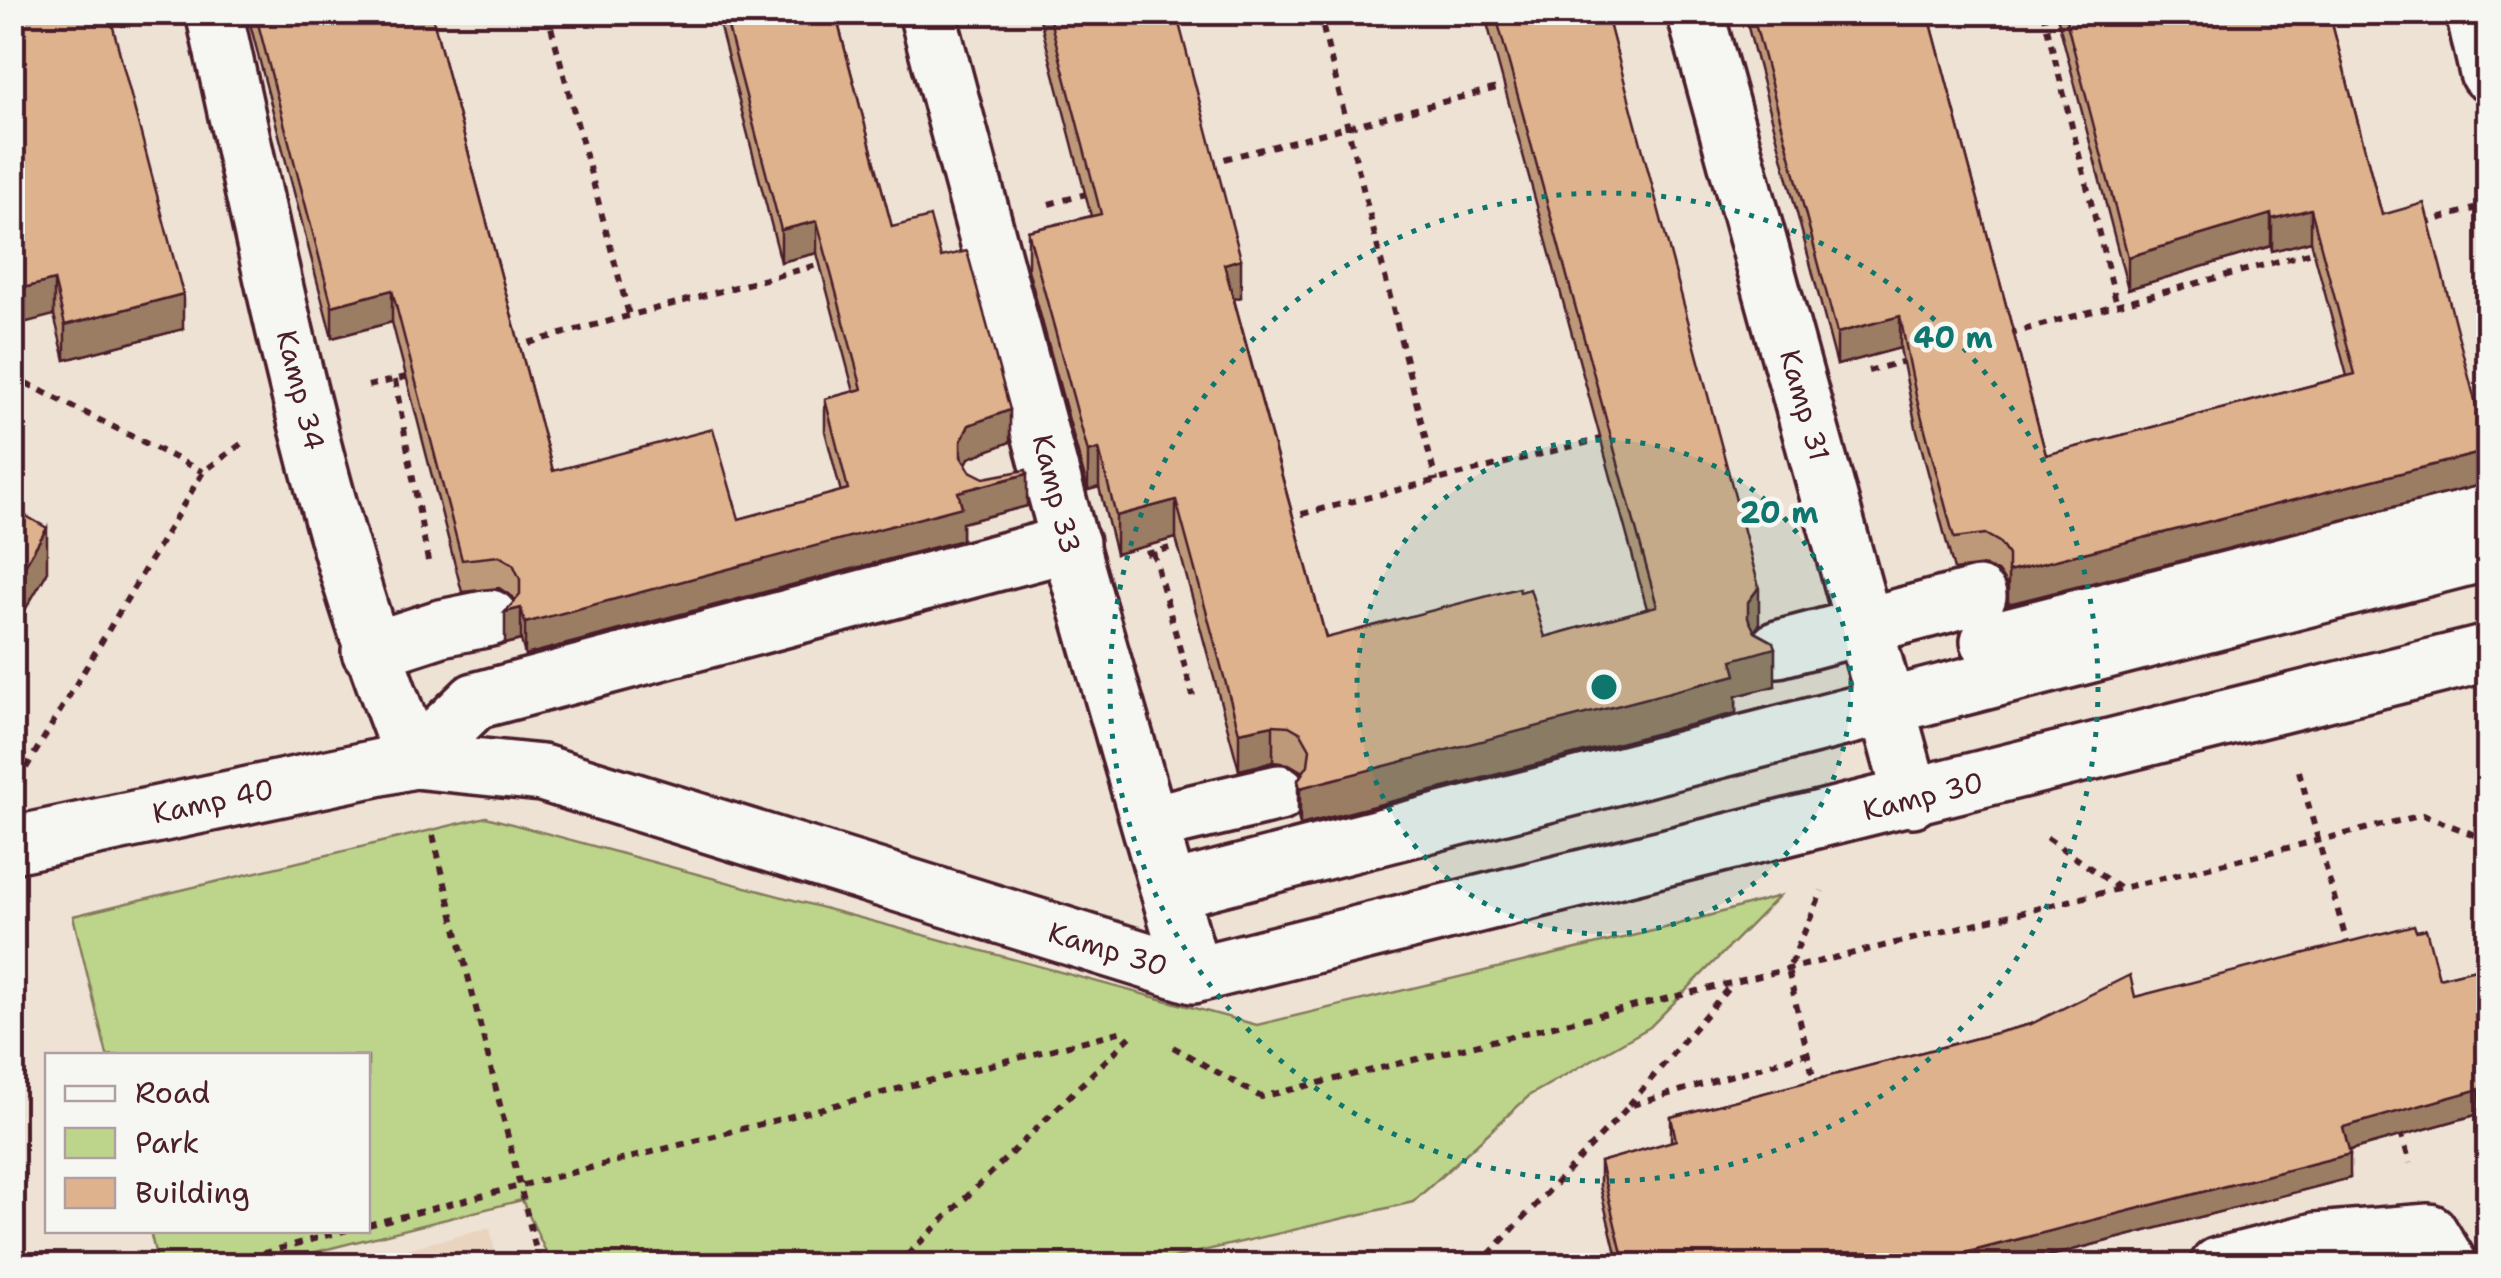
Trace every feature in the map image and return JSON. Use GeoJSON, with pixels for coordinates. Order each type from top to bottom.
{"type":"FeatureCollection","features":[{"type":"Feature","properties":{"kind":"street","name":"Kamp 34"},"geometry":{"type":"LineString","coordinates":[[214,12],[302,401],[370,651],[414,760]]}},
{"type":"Feature","properties":{"kind":"street","name":"Kamp 33"},"geometry":{"type":"LineString","coordinates":[[927,12],[984,221],[1028,470],[1071,543],[1193,975]]}},
{"type":"Feature","properties":{"kind":"street","name":"Kamp 31"},"geometry":{"type":"LineString","coordinates":[[1695,12],[1912,798]]}},
{"type":"Feature","properties":{"kind":"street"},"geometry":{"type":"LineString","coordinates":[[2474,12],[2488,73]]}},
{"type":"Feature","properties":{"kind":"street"},"geometry":{"type":"LineString","coordinates":[[1150,823],[1284,811],[1784,672],[1867,625],[1984,619],[2488,513]]}},
{"type":"Feature","properties":{"kind":"street"},"geometry":{"type":"LineString","coordinates":[[370,651],[440,628],[495,642],[1004,530]]}},
{"type":"Feature","properties":{"kind":"street"},"geometry":{"type":"LineString","coordinates":[[414,760],[475,701],[1071,543]]}},
{"type":"Feature","properties":{"kind":"street"},"geometry":{"type":"LineString","coordinates":[[1170,891],[1887,710],[2488,552]]}},
{"type":"Feature","properties":{"kind":"street","name":"Kamp 30"},"geometry":{"type":"LineString","coordinates":[[414,760],[542,774],[1193,975],[2488,654]]}},
{"type":"Feature","properties":{"kind":"street","name":"Kamp 40"},"geometry":{"type":"LineString","coordinates":[[12,844],[414,760]]}},
{"type":"Feature","properties":{"kind":"street"},"geometry":{"type":"LineString","coordinates":[[2218,1266],[2316,1241],[2440,1248]]}},
{"type":"Feature","properties":{"kind":"path"},"geometry":{"type":"LineString","coordinates":[[547,12],[628,315]]}},
{"type":"Feature","properties":{"kind":"path"},"geometry":{"type":"LineString","coordinates":[[1319,12],[1436,480]]}},
{"type":"Feature","properties":{"kind":"path"},"geometry":{"type":"LineString","coordinates":[[2043,12],[2118,305]]}},
{"type":"Feature","properties":{"kind":"path"},"geometry":{"type":"LineString","coordinates":[[90,32],[148,17]]}},
{"type":"Feature","properties":{"kind":"path"},"geometry":{"type":"LineString","coordinates":[[1196,166],[1516,83]]}},
{"type":"Feature","properties":{"kind":"path"},"geometry":{"type":"LineString","coordinates":[[984,221],[1099,191]]}},
{"type":"Feature","properties":{"kind":"path"},"geometry":{"type":"LineString","coordinates":[[503,350],[834,261]]}},
{"type":"Feature","properties":{"kind":"path"},"geometry":{"type":"LineString","coordinates":[[22,774],[203,472],[302,401],[431,370]]}},
{"type":"Feature","properties":{"kind":"path"},"geometry":{"type":"LineString","coordinates":[[12,376],[203,472]]}},
{"type":"Feature","properties":{"kind":"path"},"geometry":{"type":"LineString","coordinates":[[2282,706],[2349,952]]}},
{"type":"Feature","properties":{"kind":"path"},"geometry":{"type":"LineString","coordinates":[[414,760],[540,1266]]}},
{"type":"Feature","properties":{"kind":"path"},"geometry":{"type":"LineString","coordinates":[[1816,1092],[1788,970],[1856,812]]}},
{"type":"Feature","properties":{"kind":"path"},"geometry":{"type":"LineString","coordinates":[[1170,1044],[1261,1097],[2423,816],[2488,840]]}},
{"type":"Feature","properties":{"kind":"path"},"geometry":{"type":"LineString","coordinates":[[1478,1266],[1628,1106],[1733,983]]}},
{"type":"Feature","properties":{"kind":"path"},"geometry":{"type":"LineString","coordinates":[[370,1224],[1140,1027],[896,1266]]}},
{"type":"Feature","properties":{"kind":"path"},"geometry":{"type":"LineString","coordinates":[[1628,1106],[1807,1053]]}},
{"type":"Feature","properties":{"kind":"path"},"geometry":{"type":"LineString","coordinates":[[2397,1120],[2440,1248]]}},
{"type":"Feature","properties":{"kind":"path"},"geometry":{"type":"LineString","coordinates":[[218,1266],[336,1233]]}},
{"type":"Feature","properties":{"kind":"shaded area"},"geometry":{"type":"Polygon","coordinates":[[[490,1228],[498,1265],[342,1265],[490,1228]]]}},
{"type":"Feature","properties":{"kind":"green space"},"geometry":{"type":"Polygon","coordinates":[[[486,817],[1257,1025],[1665,928],[1779,896],[1650,1027],[1530,1095],[1413,1202],[1143,1265],[552,1265],[522,1200],[264,1265],[158,1265],[150,1233],[370,1233],[370,1053],[107,1053],[73,916],[486,817]]]}},
{"type":"Feature","properties":{"kind":"building"},"geometry":{"type":"Polygon","coordinates":[[[12,12],[109,12],[183,294],[65,325],[54,280],[12,291],[12,12]]]}},
{"type":"Feature","properties":{"kind":"building"},"geometry":{"type":"Polygon","coordinates":[[[255,12],[431,12],[553,471],[713,429],[739,519],[848,489],[825,399],[862,389],[817,221],[781,230],[724,12],[835,12],[892,227],[930,217],[941,257],[967,251],[1010,410],[969,425],[961,441],[961,457],[970,471],[984,478],[1026,470],[1027,474],[958,492],[962,507],[525,623],[521,608],[505,612],[520,595],[520,579],[513,564],[499,556],[462,560],[392,290],[332,306],[255,12]]]}},
{"type":"Feature","properties":{"kind":"building"},"geometry":{"type":"Polygon","coordinates":[[[1048,12],[1176,12],[1241,259],[1224,264],[1326,638],[1519,588],[1520,592],[1530,589],[1545,637],[1657,606],[1495,12],[1606,12],[1759,587],[1748,602],[1748,618],[1755,632],[1773,642],[1775,648],[1732,660],[1736,675],[1300,788],[1298,780],[1308,765],[1310,749],[1301,733],[1289,726],[1273,725],[1239,732],[1176,500],[1116,516],[1099,449],[1088,452],[1028,231],[1101,214],[1048,12]]]}},
{"type":"Feature","properties":{"kind":"building"},"geometry":{"type":"Polygon","coordinates":[[[1752,12],[1928,12],[2046,455],[2355,374],[2311,209],[2272,219],[2271,214],[2128,257],[2064,12],[2329,12],[2382,215],[2424,203],[2488,451],[2008,572],[2008,555],[1999,542],[1985,534],[1954,538],[1916,396],[1900,316],[1837,333],[1752,12]]]}},
{"type":"Feature","properties":{"kind":"building"},"geometry":{"type":"Polygon","coordinates":[[[12,508],[47,528],[12,587],[12,508]]]}},
{"type":"Feature","properties":{"kind":"building"},"geometry":{"type":"Polygon","coordinates":[[[2414,925],[2416,931],[2426,929],[2439,978],[2488,966],[2488,1125],[2479,1089],[2343,1127],[2350,1154],[1914,1266],[1625,1266],[1600,1162],[1676,1140],[1671,1117],[2031,1024],[2130,975],[2135,997],[2414,925]]]}}]}
